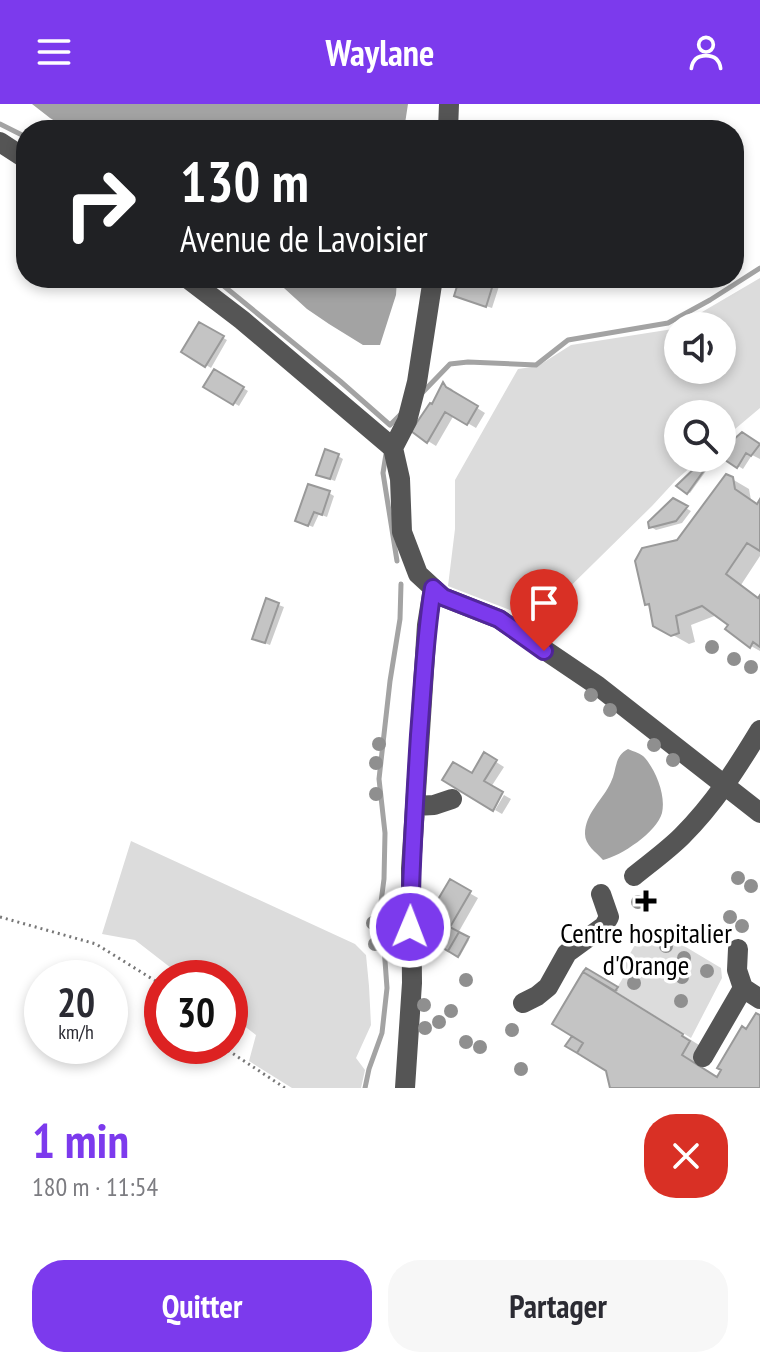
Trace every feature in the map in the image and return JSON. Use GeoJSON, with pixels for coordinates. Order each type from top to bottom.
{"type":"FeatureCollection","features":[{"type":"Feature","properties":{"kind":"street"},"geometry":{"type":"LineString","coordinates":[[200,288],[389,445],[400,479],[402,532],[418,574],[443,597],[499,619],[598,686],[760,813]]}},
{"type":"Feature","properties":{"kind":"street"},"geometry":{"type":"LineString","coordinates":[[389,445],[407,421],[412,403],[431,288]]}},
{"type":"Feature","properties":{"kind":"street"},"geometry":{"type":"LineString","coordinates":[[405,1088],[412,983],[411,869],[427,625],[433,588]]}},
{"type":"Feature","properties":{"kind":"street"},"geometry":{"type":"LineString","coordinates":[[634,876],[681,837],[726,785],[760,730]]}},
{"type":"Feature","properties":{"kind":"street"},"geometry":{"type":"LineString","coordinates":[[415,806],[434,805],[452,799]]}},
{"type":"Feature","properties":{"kind":"street"},"geometry":{"type":"LineString","coordinates":[[523,1003],[548,987],[567,953],[604,926],[609,917],[601,894]]}},
{"type":"Feature","properties":{"kind":"street"},"geometry":{"type":"LineString","coordinates":[[703,1057],[751,994],[737,970],[738,949]]}},
{"type":"Feature","properties":{"kind":"path"},"geometry":{"type":"LineString","coordinates":[[0,917],[96,944],[144,974]]}},
{"type":"Feature","properties":{"kind":"path"},"geometry":{"type":"LineString","coordinates":[[248,1064],[285,1088]]}},
{"type":"Feature","properties":{"kind":"shaded area"},"geometry":{"type":"Polygon","coordinates":[[[32,104],[408,104],[406,120],[50,118],[32,104]]]}},
{"type":"Feature","properties":{"kind":"shaded area"},"geometry":{"type":"Polygon","coordinates":[[[760,278],[760,408],[736,428],[736,400],[664,400],[664,472],[685,472],[536,620],[448,586],[455,529],[455,480],[518,369],[538,366],[571,345],[664,330],[664,384],[736,384],[736,312],[702,312],[760,278]]]}},
{"type":"Feature","properties":{"kind":"shaded area"},"geometry":{"type":"Polygon","coordinates":[[[284,288],[396,288],[380,345],[363,345],[307,309],[284,288]]]}},
{"type":"Feature","properties":{"kind":"shaded area"},"geometry":{"type":"Polygon","coordinates":[[[628,749],[643,756],[653,770],[661,791],[662,813],[653,828],[637,842],[603,860],[587,842],[586,826],[608,789],[618,759],[628,749]]]}},
{"type":"Feature","properties":{"kind":"shaded area"},"geometry":{"type":"Polygon","coordinates":[[[131,841],[355,944],[366,955],[371,1025],[356,1058],[365,1070],[361,1088],[292,1088],[249,1061],[256,1035],[248,1029],[248,960],[161,960],[135,940],[102,934],[131,841]]]}},
{"type":"Feature","properties":{"kind":"shaded area"},"geometry":{"type":"Polygon","coordinates":[[[654,928],[721,968],[722,978],[691,1038],[615,991],[626,973],[621,970],[637,941],[654,928]]]}},
{"type":"Feature","properties":{"kind":"building"},"geometry":{"type":"Polygon","coordinates":[[[456,288],[492,288],[486,307],[454,296],[456,288]]]}},
{"type":"Feature","properties":{"kind":"building"},"geometry":{"type":"Polygon","coordinates":[[[199,322],[224,336],[205,367],[181,352],[199,322]]]}},
{"type":"Feature","properties":{"kind":"building"},"geometry":{"type":"Polygon","coordinates":[[[214,369],[244,387],[233,405],[203,387],[214,369]]]}},
{"type":"Feature","properties":{"kind":"building"},"geometry":{"type":"Polygon","coordinates":[[[443,382],[446,387],[478,406],[467,425],[445,412],[427,443],[411,431],[432,404],[443,382]]]}},
{"type":"Feature","properties":{"kind":"building"},"geometry":{"type":"Polygon","coordinates":[[[742,432],[760,444],[751,456],[746,453],[737,468],[736,467],[736,437],[742,432]]]}},
{"type":"Feature","properties":{"kind":"building"},"geometry":{"type":"Polygon","coordinates":[[[325,449],[339,454],[330,479],[316,475],[325,449]]]}},
{"type":"Feature","properties":{"kind":"building"},"geometry":{"type":"Polygon","coordinates":[[[691,472],[703,472],[687,494],[676,486],[691,472]]]}},
{"type":"Feature","properties":{"kind":"building"},"geometry":{"type":"Polygon","coordinates":[[[726,474],[733,477],[735,489],[757,504],[760,499],[760,551],[747,543],[726,574],[758,598],[760,595],[760,647],[753,642],[750,648],[725,629],[728,625],[702,606],[676,616],[679,633],[671,636],[653,626],[635,561],[642,548],[677,540],[726,474]]]}},
{"type":"Feature","properties":{"kind":"building"},"geometry":{"type":"Polygon","coordinates":[[[308,484],[330,491],[322,515],[314,512],[308,526],[295,521],[308,484]]]}},
{"type":"Feature","properties":{"kind":"building"},"geometry":{"type":"Polygon","coordinates":[[[673,498],[688,506],[676,521],[649,528],[648,522],[673,498]]]}},
{"type":"Feature","properties":{"kind":"building"},"geometry":{"type":"Polygon","coordinates":[[[266,598],[279,603],[265,643],[252,639],[266,598]]]}},
{"type":"Feature","properties":{"kind":"building"},"geometry":{"type":"Polygon","coordinates":[[[484,752],[497,760],[484,781],[503,792],[493,811],[442,780],[453,762],[472,773],[484,752]]]}},
{"type":"Feature","properties":{"kind":"building"},"geometry":{"type":"Polygon","coordinates":[[[450,879],[471,891],[450,927],[459,932],[448,951],[428,939],[439,919],[430,913],[450,879]]]}},
{"type":"Feature","properties":{"kind":"building"},"geometry":{"type":"Polygon","coordinates":[[[459,932],[469,937],[458,957],[448,951],[459,932]]]}},
{"type":"Feature","properties":{"kind":"building"},"geometry":{"type":"Polygon","coordinates":[[[586,968],[618,987],[615,991],[583,972],[586,968]]]}},
{"type":"Feature","properties":{"kind":"building"},"geometry":{"type":"Polygon","coordinates":[[[583,972],[683,1034],[690,1041],[682,1055],[717,1077],[721,1070],[717,1068],[742,1026],[746,1029],[756,1013],[760,1015],[760,1088],[610,1088],[606,1071],[577,1053],[583,1043],[552,1024],[583,972]]]}},
{"type":"Feature","properties":{"kind":"building"},"geometry":{"type":"Polygon","coordinates":[[[572,1036],[583,1043],[577,1053],[565,1046],[572,1036]]]}},
{"type":"Feature","properties":{"kind":"waterway"},"geometry":{"type":"LineString","coordinates":[[0,124],[16,132]]}},
{"type":"Feature","properties":{"kind":"waterway"},"geometry":{"type":"LineString","coordinates":[[744,278],[760,268]]}},
{"type":"Feature","properties":{"kind":"waterway"},"geometry":{"type":"LineString","coordinates":[[226,288],[390,425]]}},
{"type":"Feature","properties":{"kind":"waterway"},"geometry":{"type":"LineString","coordinates":[[422,393],[450,364],[536,365],[568,340],[668,323],[729,288]]}},
{"type":"Feature","properties":{"kind":"waterway"},"geometry":{"type":"LineString","coordinates":[[390,425],[401,414]]}},
{"type":"Feature","properties":{"kind":"waterway"},"geometry":{"type":"LineString","coordinates":[[386,454],[383,473],[397,561]]}},
{"type":"Feature","properties":{"kind":"waterway"},"geometry":{"type":"LineString","coordinates":[[365,1088],[382,1033],[387,988],[384,947],[378,925],[384,879],[385,833],[379,779],[400,619],[401,584]]}},
{"type":"Feature","properties":{"kind":"place","name":"Centre hospitalier d'Orange"},"geometry":{"type":"Point","coordinates":[646,901]}},
{"type":"Feature","properties":{"kind":"route"},"geometry":{"type":"LineString","coordinates":[[410,927],[421,709],[433,588],[443,597],[499,619],[544,651]]}}]}
